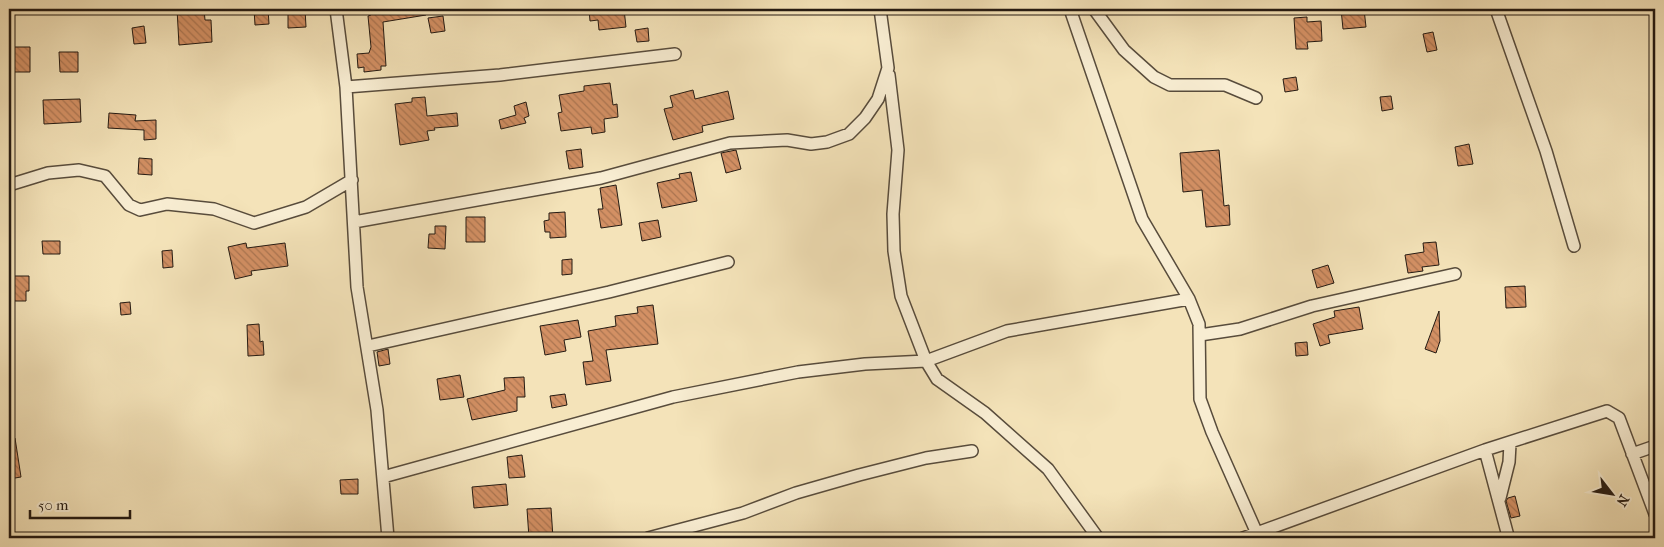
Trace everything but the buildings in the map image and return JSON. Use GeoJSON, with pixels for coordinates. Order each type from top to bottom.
{"type":"FeatureCollection","features":[{"type":"Feature","properties":{"kind":"street"},"geometry":{"type":"LineString","coordinates":[[336,9],[346,87],[357,287],[368,346],[388,538]]}},
{"type":"Feature","properties":{"kind":"street"},"geometry":{"type":"LineString","coordinates":[[880,9],[898,150],[893,214],[894,251],[901,296],[926,361],[937,379],[985,414],[1048,469],[1098,538]]}},
{"type":"Feature","properties":{"kind":"street"},"geometry":{"type":"LineString","coordinates":[[1070,9],[1142,219],[1189,298],[1199,324],[1200,399],[1212,432],[1258,536]]}},
{"type":"Feature","properties":{"kind":"street"},"geometry":{"type":"LineString","coordinates":[[1094,9],[1124,50],[1154,77],[1170,85],[1225,85],[1256,98]]}},
{"type":"Feature","properties":{"kind":"street"},"geometry":{"type":"LineString","coordinates":[[1496,9],[1546,151],[1574,246]]}},
{"type":"Feature","properties":{"kind":"street"},"geometry":{"type":"LineString","coordinates":[[346,87],[500,75],[675,54]]}},
{"type":"Feature","properties":{"kind":"street"},"geometry":{"type":"LineString","coordinates":[[354,222],[601,178],[730,143],[786,140],[810,144],[828,142],[849,134],[865,118],[878,99],[888,68]]}},
{"type":"Feature","properties":{"kind":"street"},"geometry":{"type":"LineString","coordinates":[[9,186],[48,173],[79,170],[105,176],[128,204],[140,210],[167,204],[214,209],[254,223],[306,207],[352,180]]}},
{"type":"Feature","properties":{"kind":"street"},"geometry":{"type":"LineString","coordinates":[[368,346],[609,292],[728,262]]}},
{"type":"Feature","properties":{"kind":"street"},"geometry":{"type":"LineString","coordinates":[[1200,335],[1240,329],[1312,306],[1455,274]]}},
{"type":"Feature","properties":{"kind":"street"},"geometry":{"type":"LineString","coordinates":[[383,477],[673,397],[798,372],[865,364],[926,361],[1007,331],[1189,298]]}},
{"type":"Feature","properties":{"kind":"street"},"geometry":{"type":"LineString","coordinates":[[1243,538],[1258,536],[1485,450],[1510,444],[1607,410],[1619,418],[1655,514]]}},
{"type":"Feature","properties":{"kind":"street"},"geometry":{"type":"LineString","coordinates":[[1500,500],[1509,462],[1510,444]]}},
{"type":"Feature","properties":{"kind":"street"},"geometry":{"type":"LineString","coordinates":[[1632,454],[1655,446]]}},
{"type":"Feature","properties":{"kind":"street"},"geometry":{"type":"LineString","coordinates":[[1485,450],[1500,500],[1508,536],[1506,538]]}},
{"type":"Feature","properties":{"kind":"street"},"geometry":{"type":"LineString","coordinates":[[648,538],[743,513],[858,475],[926,458],[972,451]]}}]}
